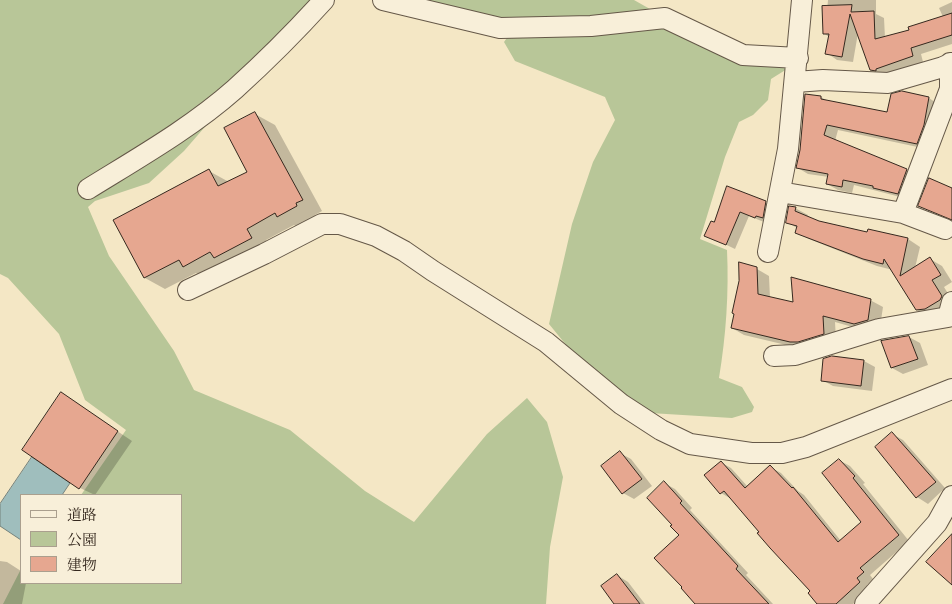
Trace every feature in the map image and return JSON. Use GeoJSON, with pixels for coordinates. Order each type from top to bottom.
{"type":"FeatureCollection","features":[{"type":"Feature","properties":{"kind":"street"},"geometry":{"type":"LineString","coordinates":[[88,189],[194,120],[234,89],[300,26],[324,0]]}},
{"type":"Feature","properties":{"kind":"street"},"geometry":{"type":"LineString","coordinates":[[383,0],[500,28],[591,26],[665,18],[743,55],[798,58]]}},
{"type":"Feature","properties":{"kind":"street"},"geometry":{"type":"LineString","coordinates":[[768,252],[788,149],[802,0]]}},
{"type":"Feature","properties":{"kind":"street"},"geometry":{"type":"LineString","coordinates":[[795,82],[823,80],[888,83],[951,63],[950,89],[903,212]]}},
{"type":"Feature","properties":{"kind":"street"},"geometry":{"type":"LineString","coordinates":[[780,192],[903,212],[945,229]]}},
{"type":"Feature","properties":{"kind":"street"},"geometry":{"type":"LineString","coordinates":[[188,290],[322,224],[340,224],[376,236],[404,251],[546,342],[621,404],[661,430],[690,444],[717,450],[782,453],[806,447],[952,389]]}},
{"type":"Feature","properties":{"kind":"street"},"geometry":{"type":"LineString","coordinates":[[774,356],[795,355],[879,329],[948,317],[952,302]]}},
{"type":"Feature","properties":{"kind":"street"},"geometry":{"type":"LineString","coordinates":[[865,604],[937,522],[952,496]]}},
{"type":"Feature","properties":{"kind":"green space"},"geometry":{"type":"Polygon","coordinates":[[[0,0],[315,0],[184,151],[149,183],[95,201],[88,207],[109,256],[174,351],[194,390],[290,430],[365,491],[414,522],[487,434],[527,398],[547,422],[563,477],[550,547],[546,604],[3,604],[20,571],[20,584],[182,584],[182,494],[82,494],[126,430],[85,400],[59,334],[8,278],[0,274],[0,0]]]}},
{"type":"Feature","properties":{"kind":"green space"},"geometry":{"type":"Polygon","coordinates":[[[414,0],[634,0],[657,13],[497,22],[414,0]]]}},
{"type":"Feature","properties":{"kind":"green space"},"geometry":{"type":"Polygon","coordinates":[[[663,23],[790,62],[787,69],[771,79],[768,100],[753,115],[739,122],[725,157],[700,239],[727,250],[726,314],[719,378],[742,387],[754,407],[752,412],[732,418],[650,413],[616,391],[567,346],[549,324],[572,224],[593,162],[615,120],[605,97],[515,61],[504,42],[511,32],[663,23]]]}},
{"type":"Feature","properties":{"kind":"water"},"geometry":{"type":"Polygon","coordinates":[[[32,457],[70,483],[63,494],[20,494],[20,539],[0,526],[0,504],[32,457]]]}},
{"type":"Feature","properties":{"kind":"building"},"geometry":{"type":"Polygon","coordinates":[[[852,5],[851,12],[874,11],[875,39],[909,30],[908,27],[952,13],[952,35],[911,48],[913,56],[876,69],[876,71],[870,70],[850,14],[842,57],[825,54],[829,34],[823,34],[822,6],[852,5]]]}},
{"type":"Feature","properties":{"kind":"building"},"geometry":{"type":"Polygon","coordinates":[[[902,91],[929,97],[924,125],[917,144],[827,125],[824,135],[907,169],[898,194],[873,188],[873,186],[843,180],[842,187],[826,184],[828,174],[796,168],[800,150],[805,94],[887,112],[891,94],[902,91]]]}},
{"type":"Feature","properties":{"kind":"building"},"geometry":{"type":"Polygon","coordinates":[[[255,112],[303,200],[296,203],[297,206],[277,217],[275,213],[247,229],[252,238],[214,258],[210,252],[183,267],[179,260],[144,278],[113,220],[209,169],[218,186],[247,172],[224,128],[255,112]]]}},
{"type":"Feature","properties":{"kind":"building"},"geometry":{"type":"Polygon","coordinates":[[[929,178],[952,188],[952,220],[918,206],[929,178]]]}},
{"type":"Feature","properties":{"kind":"building"},"geometry":{"type":"Polygon","coordinates":[[[727,186],[766,201],[763,218],[756,216],[755,218],[740,212],[726,245],[704,236],[711,221],[714,222],[727,186]]]}},
{"type":"Feature","properties":{"kind":"building"},"geometry":{"type":"Polygon","coordinates":[[[789,206],[796,207],[795,211],[819,221],[867,232],[868,229],[908,238],[900,276],[930,257],[941,275],[932,280],[942,296],[940,300],[925,309],[916,310],[884,259],[883,264],[863,259],[795,233],[797,226],[786,223],[789,206]]]}},
{"type":"Feature","properties":{"kind":"building"},"geometry":{"type":"Polygon","coordinates":[[[739,262],[757,267],[758,294],[793,302],[791,277],[871,299],[868,320],[854,324],[823,316],[824,334],[798,342],[790,342],[731,328],[734,314],[732,313],[739,281],[739,262]]]}},
{"type":"Feature","properties":{"kind":"building"},"geometry":{"type":"Polygon","coordinates":[[[909,336],[918,359],[891,368],[881,341],[909,336]]]}},
{"type":"Feature","properties":{"kind":"building"},"geometry":{"type":"Polygon","coordinates":[[[832,356],[864,360],[861,386],[821,381],[823,359],[832,356]]]}},
{"type":"Feature","properties":{"kind":"building"},"geometry":{"type":"Polygon","coordinates":[[[61,392],[118,431],[79,489],[22,450],[61,392]]]}},
{"type":"Feature","properties":{"kind":"building"},"geometry":{"type":"Polygon","coordinates":[[[892,432],[936,482],[916,498],[875,447],[892,432]]]}},
{"type":"Feature","properties":{"kind":"building"},"geometry":{"type":"Polygon","coordinates":[[[620,451],[642,479],[622,494],[601,466],[620,451]]]}},
{"type":"Feature","properties":{"kind":"building"},"geometry":{"type":"Polygon","coordinates":[[[839,459],[855,476],[853,478],[899,535],[860,568],[864,572],[857,578],[860,582],[836,604],[817,604],[808,593],[810,591],[757,533],[759,532],[724,491],[720,494],[704,475],[721,461],[745,488],[770,465],[793,487],[838,542],[861,522],[822,473],[839,459]]]}},
{"type":"Feature","properties":{"kind":"building"},"geometry":{"type":"Polygon","coordinates":[[[664,481],[682,501],[680,503],[738,566],[736,569],[769,604],[695,604],[682,587],[654,558],[679,535],[647,498],[664,481]]]}},
{"type":"Feature","properties":{"kind":"building"},"geometry":{"type":"Polygon","coordinates":[[[952,534],[952,585],[926,562],[952,534]]]}},
{"type":"Feature","properties":{"kind":"building"},"geometry":{"type":"Polygon","coordinates":[[[617,574],[640,604],[614,604],[601,586],[617,574]]]}}]}
